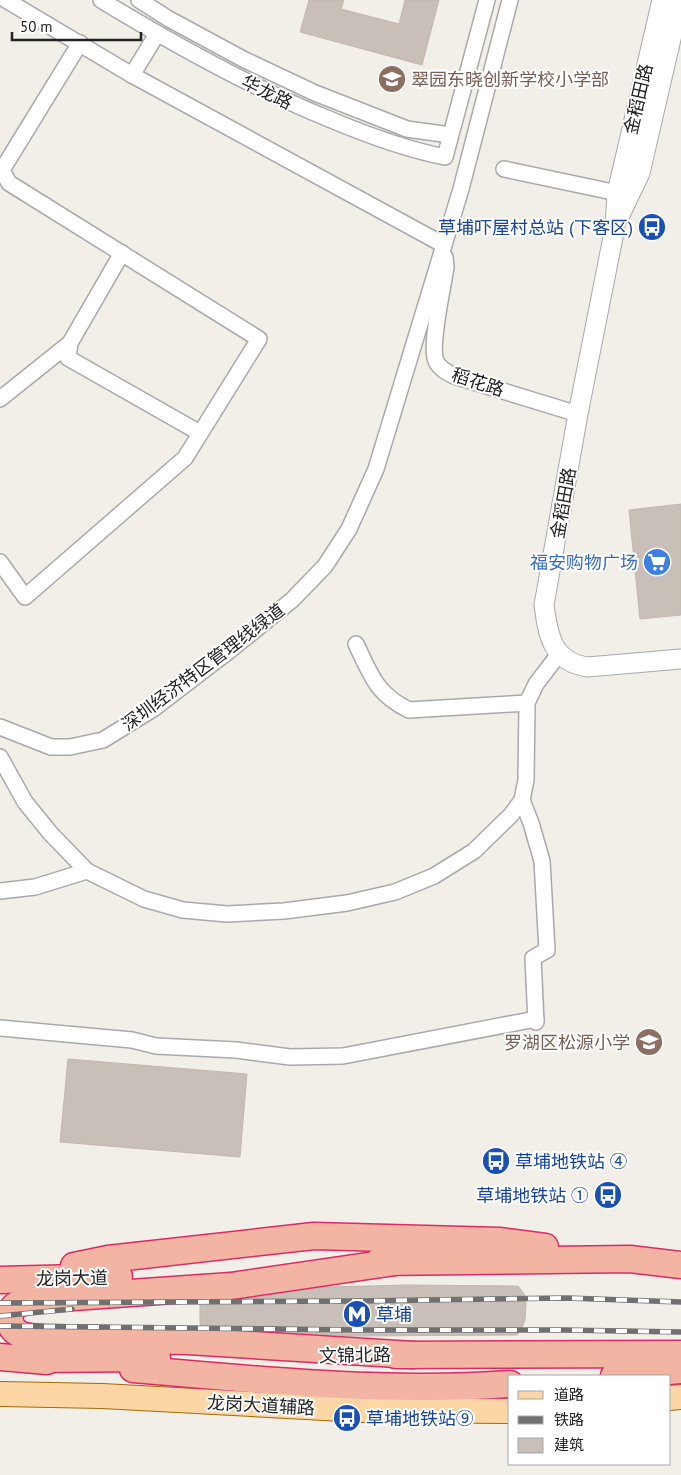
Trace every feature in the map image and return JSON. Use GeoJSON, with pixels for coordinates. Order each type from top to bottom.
{"type":"FeatureCollection","features":[{"type":"Feature","properties":{"kind":"highway"},"geometry":{"type":"LineString","coordinates":[[5,1280],[108,1260],[314,1236],[499,1241],[630,1260],[681,1265]]}},
{"type":"Feature","properties":{"kind":"highway"},"geometry":{"type":"LineString","coordinates":[[413,1355],[188,1342],[42,1338],[18,1333],[12,1328],[9,1320],[10,1312],[16,1305],[30,1300],[231,1286],[395,1262],[630,1260]]}},
{"type":"Feature","properties":{"kind":"highway","name":"龙岗大道"},"geometry":{"type":"LineString","coordinates":[[5,1280],[144,1277],[271,1267],[395,1262]]}},
{"type":"Feature","properties":{"kind":"highway","name":"文锦北路"},"geometry":{"type":"LineString","coordinates":[[30,1360],[681,1354]]}},
{"type":"Feature","properties":{"kind":"highway"},"geometry":{"type":"LineString","coordinates":[[0,1357],[232,1378],[369,1386],[466,1387],[508,1384]]}},
{"type":"Feature","properties":{"kind":"highway"},"geometry":{"type":"LineString","coordinates":[[625,1375],[681,1370]]}},
{"type":"Feature","properties":{"kind":"main road","name":"龙岗大道辅路"},"geometry":{"type":"LineString","coordinates":[[0,1394],[102,1396],[361,1410],[508,1411]]}},
{"type":"Feature","properties":{"kind":"street"},"geometry":{"type":"LineString","coordinates":[[6,0],[132,75],[444,245]]}},
{"type":"Feature","properties":{"kind":"street","name":"华龙路"},"geometry":{"type":"LineString","coordinates":[[101,0],[157,34],[234,76],[300,107],[400,146],[444,157],[450,135],[407,129],[315,93],[243,59],[169,19],[139,0]]}},
{"type":"Feature","properties":{"kind":"street"},"geometry":{"type":"LineString","coordinates":[[450,135],[488,0]]}},
{"type":"Feature","properties":{"kind":"street","name":"深圳经济特区管理线绿道"},"geometry":{"type":"LineString","coordinates":[[0,727],[51,748],[70,747],[103,740],[153,709],[234,647],[292,600],[325,566],[350,529],[376,469],[460,189],[510,0]]}},
{"type":"Feature","properties":{"kind":"street","name":"金稻田路"},"geometry":{"type":"LineString","coordinates":[[559,654],[549,636],[544,605],[578,414],[662,0]]}},
{"type":"Feature","properties":{"kind":"street","name":"金稻田路"},"geometry":{"type":"LineString","coordinates":[[623,194],[640,172],[680,0]]}},
{"type":"Feature","properties":{"kind":"street"},"geometry":{"type":"LineString","coordinates":[[132,75],[157,34]]}},
{"type":"Feature","properties":{"kind":"street"},"geometry":{"type":"LineString","coordinates":[[0,562],[25,597],[185,458],[259,339],[9,183],[1,170],[80,43]]}},
{"type":"Feature","properties":{"kind":"street"},"geometry":{"type":"LineString","coordinates":[[504,169],[623,194]]}},
{"type":"Feature","properties":{"kind":"street","name":"稻花路"},"geometry":{"type":"LineString","coordinates":[[444,245],[446,267],[435,339],[436,359],[443,371],[578,414]]}},
{"type":"Feature","properties":{"kind":"street"},"geometry":{"type":"LineString","coordinates":[[0,399],[70,343],[122,254]]}},
{"type":"Feature","properties":{"kind":"street"},"geometry":{"type":"LineString","coordinates":[[70,343],[68,358],[200,434]]}},
{"type":"Feature","properties":{"kind":"street"},"geometry":{"type":"LineString","coordinates":[[356,644],[376,686],[393,702],[409,710],[527,703]]}},
{"type":"Feature","properties":{"kind":"street"},"geometry":{"type":"LineString","coordinates":[[0,757],[25,802],[51,834],[87,871],[144,899],[183,910],[227,914],[284,911],[347,903],[395,892],[434,876],[474,851],[511,814],[522,800],[526,780],[527,703],[536,684],[559,654],[578,666],[588,667],[681,659]]}},
{"type":"Feature","properties":{"kind":"street"},"geometry":{"type":"LineString","coordinates":[[0,1028],[132,1040],[156,1046],[236,1050],[299,1057],[343,1056],[536,1021],[533,958],[546,950],[542,861],[522,800]]}},
{"type":"Feature","properties":{"kind":"street"},"geometry":{"type":"LineString","coordinates":[[0,891],[35,887],[87,871]]}},
{"type":"Feature","properties":{"kind":"building"},"geometry":{"type":"Polygon","coordinates":[[[309,0],[344,0],[341,9],[399,24],[405,0],[439,0],[422,65],[300,32],[309,0]]]}},
{"type":"Feature","properties":{"kind":"building","name":"福安购物广场"},"geometry":{"type":"Polygon","coordinates":[[[681,504],[681,615],[640,619],[629,510],[681,504]]]}},
{"type":"Feature","properties":{"kind":"building"},"geometry":{"type":"Polygon","coordinates":[[[68,1059],[247,1074],[240,1157],[60,1142],[68,1059]]]}},
{"type":"Feature","properties":{"kind":"building"},"geometry":{"type":"Polygon","coordinates":[[[406,1285],[518,1286],[524,1294],[526,1303],[525,1320],[517,1335],[353,1336],[201,1327],[200,1322],[200,1303],[233,1301],[325,1287],[406,1285]]]}},
{"type":"Feature","properties":{"kind":"railway"},"geometry":{"type":"LineString","coordinates":[[0,1303],[567,1298],[681,1302]]}},
{"type":"Feature","properties":{"kind":"railway"},"geometry":{"type":"LineString","coordinates":[[0,1316],[72,1309]]}},
{"type":"Feature","properties":{"kind":"railway"},"geometry":{"type":"LineString","coordinates":[[0,1326],[681,1332]]}},
{"type":"Feature","properties":{"kind":"place","name":"翠园东晓创新学校小学部"},"geometry":{"type":"Point","coordinates":[392,79]}},
{"type":"Feature","properties":{"kind":"place","name":"草埔吓屋村总站 (下客区)"},"geometry":{"type":"Point","coordinates":[652,227]}},
{"type":"Feature","properties":{"kind":"place","name":"福安购物广场"},"geometry":{"type":"Point","coordinates":[657,562]}},
{"type":"Feature","properties":{"kind":"place","name":"罗湖区松源小学"},"geometry":{"type":"Point","coordinates":[649,1042]}},
{"type":"Feature","properties":{"kind":"place","name":"草埔地铁站 ④"},"geometry":{"type":"Point","coordinates":[496,1161]}},
{"type":"Feature","properties":{"kind":"place","name":"草埔地铁站 ①"},"geometry":{"type":"Point","coordinates":[608,1195]}},
{"type":"Feature","properties":{"kind":"place","name":"草埔"},"geometry":{"type":"Point","coordinates":[357,1314]}},
{"type":"Feature","properties":{"kind":"place","name":"草埔地铁站⑨"},"geometry":{"type":"Point","coordinates":[347,1418]}}]}
